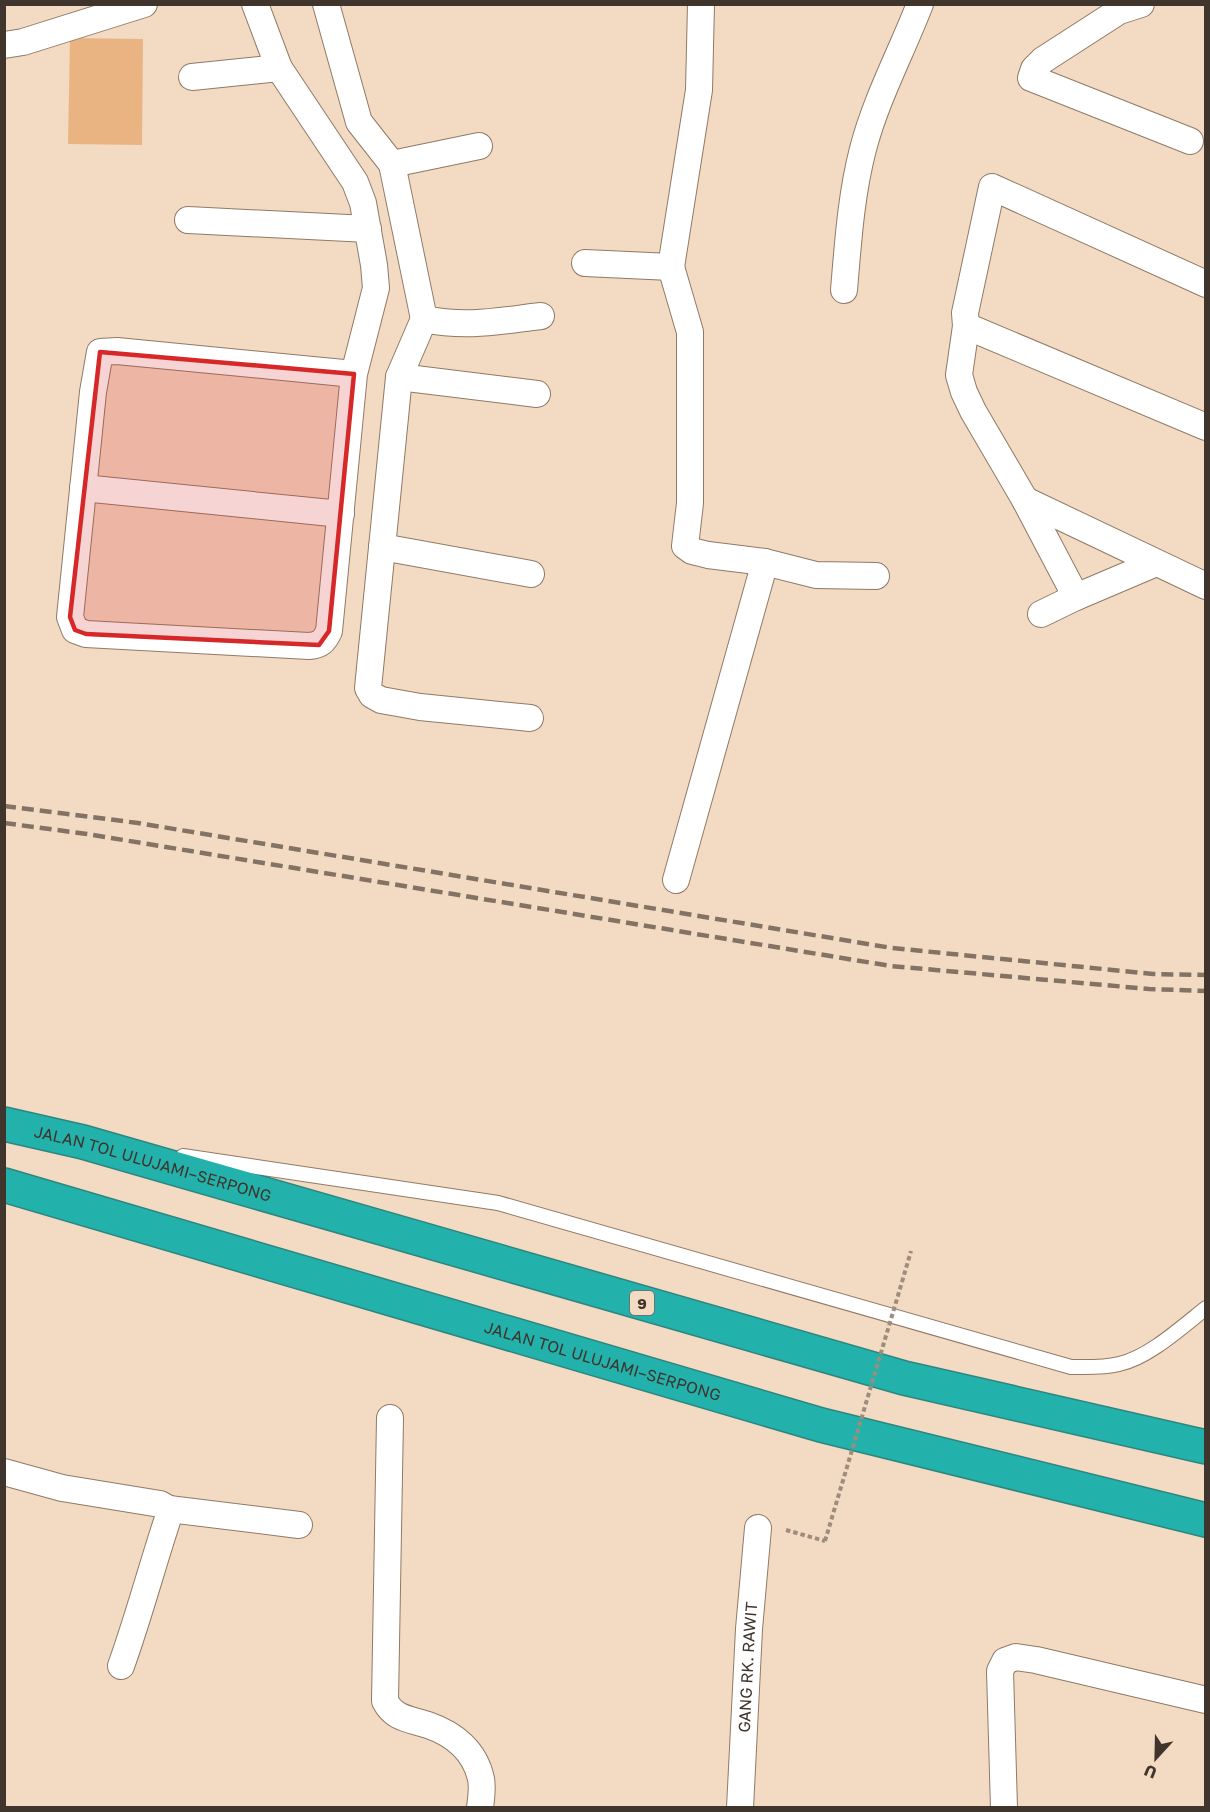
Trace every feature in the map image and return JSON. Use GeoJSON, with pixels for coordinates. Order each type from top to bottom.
{"type":"FeatureCollection","features":[{"type":"Feature","properties":{"kind":"highway","name":"JALAN TOL ULUJAMI–SERPONG"},"geometry":{"type":"LineString","coordinates":[[4,1124],[83,1142],[904,1378],[1206,1447]]}},
{"type":"Feature","properties":{"kind":"highway","name":"JALAN TOL ULUJAMI–SERPONG"},"geometry":{"type":"LineString","coordinates":[[4,1185],[821,1425],[1206,1520]]}},
{"type":"Feature","properties":{"kind":"street"},"geometry":{"type":"LineString","coordinates":[[4,45],[22,42],[106,10],[144,4]]}},
{"type":"Feature","properties":{"kind":"street"},"geometry":{"type":"LineString","coordinates":[[255,4],[279,68],[355,182],[363,203],[374,265],[375,288],[354,374],[329,631],[326,639],[319,645],[309,646],[86,634],[75,630],[70,617],[93,392],[100,352],[117,351],[354,374]]}},
{"type":"Feature","properties":{"kind":"street"},"geometry":{"type":"LineString","coordinates":[[326,4],[359,122],[392,164],[424,319],[399,377],[368,688],[372,695],[381,700],[420,707],[530,718]]}},
{"type":"Feature","properties":{"kind":"street"},"geometry":{"type":"LineString","coordinates":[[701,4],[699,90],[675,254],[671,267],[690,332],[690,503],[685,546],[692,551],[708,555],[765,562],[816,575],[876,576]]}},
{"type":"Feature","properties":{"kind":"street"},"geometry":{"type":"LineString","coordinates":[[844,290],[851,212],[863,149],[881,95],[920,4]]}},
{"type":"Feature","properties":{"kind":"street"},"geometry":{"type":"LineString","coordinates":[[1126,7],[1043,60],[1034,69],[1031,78],[1190,141]]}},
{"type":"Feature","properties":{"kind":"street"},"geometry":{"type":"LineString","coordinates":[[192,77],[279,68]]}},
{"type":"Feature","properties":{"kind":"street"},"geometry":{"type":"LineString","coordinates":[[392,164],[479,146]]}},
{"type":"Feature","properties":{"kind":"street"},"geometry":{"type":"LineString","coordinates":[[1076,597],[964,392],[958,375],[966,326],[965,313],[992,187],[1206,284]]}},
{"type":"Feature","properties":{"kind":"street"},"geometry":{"type":"LineString","coordinates":[[188,220],[368,229]]}},
{"type":"Feature","properties":{"kind":"street"},"geometry":{"type":"LineString","coordinates":[[585,263],[671,267]]}},
{"type":"Feature","properties":{"kind":"street"},"geometry":{"type":"LineString","coordinates":[[424,319],[449,324],[473,324],[541,316]]}},
{"type":"Feature","properties":{"kind":"street"},"geometry":{"type":"LineString","coordinates":[[966,326],[1206,427]]}},
{"type":"Feature","properties":{"kind":"street"},"geometry":{"type":"LineString","coordinates":[[399,377],[537,394]]}},
{"type":"Feature","properties":{"kind":"street"},"geometry":{"type":"LineString","coordinates":[[83,488],[341,514]]}},
{"type":"Feature","properties":{"kind":"street"},"geometry":{"type":"LineString","coordinates":[[1025,500],[1206,586]]}},
{"type":"Feature","properties":{"kind":"street"},"geometry":{"type":"LineString","coordinates":[[382,547],[531,574]]}},
{"type":"Feature","properties":{"kind":"street"},"geometry":{"type":"LineString","coordinates":[[676,880],[765,562]]}},
{"type":"Feature","properties":{"kind":"street"},"geometry":{"type":"LineString","coordinates":[[1041,614],[1156,563]]}},
{"type":"Feature","properties":{"kind":"street"},"geometry":{"type":"LineString","coordinates":[[390,1418],[385,1701],[390,1711],[402,1718],[452,1735],[471,1754],[482,1780],[480,1808]]}},
{"type":"Feature","properties":{"kind":"street"},"geometry":{"type":"LineString","coordinates":[[4,1472],[62,1488],[160,1504],[169,1509],[299,1525]]}},
{"type":"Feature","properties":{"kind":"street"},"geometry":{"type":"LineString","coordinates":[[122,1666],[169,1509]]}},
{"type":"Feature","properties":{"kind":"street","name":"GANG RK. RAWIT"},"geometry":{"type":"LineString","coordinates":[[740,1808],[749,1629],[758,1528]]}},
{"type":"Feature","properties":{"kind":"street"},"geometry":{"type":"LineString","coordinates":[[1004,1808],[1000,1671],[1005,1661],[1016,1657],[1036,1660],[1206,1700]]}},
{"type":"Feature","properties":{"kind":"lane"},"geometry":{"type":"LineString","coordinates":[[83,1142],[498,1203],[1071,1367],[1110,1365],[1135,1358],[1168,1337],[1206,1308]]}},
{"type":"Feature","properties":{"kind":"path"},"geometry":{"type":"LineString","coordinates":[[825,1541],[911,1251]]}},
{"type":"Feature","properties":{"kind":"highlighted area"},"geometry":{"type":"Polygon","coordinates":[[[100,352],[354,374],[329,631],[319,645],[86,634],[75,630],[70,617],[100,352]]]}},
{"type":"Feature","properties":{"kind":"shaded area"},"geometry":{"type":"Polygon","coordinates":[[[70,38],[143,39],[142,145],[68,144],[70,38]]]}},
{"type":"Feature","properties":{"kind":"railway"},"geometry":{"type":"LineString","coordinates":[[4,806],[138,823],[892,948],[1153,974],[1206,975]]}},
{"type":"Feature","properties":{"kind":"railway"},"geometry":{"type":"LineString","coordinates":[[4,823],[87,834],[891,966],[1149,989],[1206,991]]}}]}
